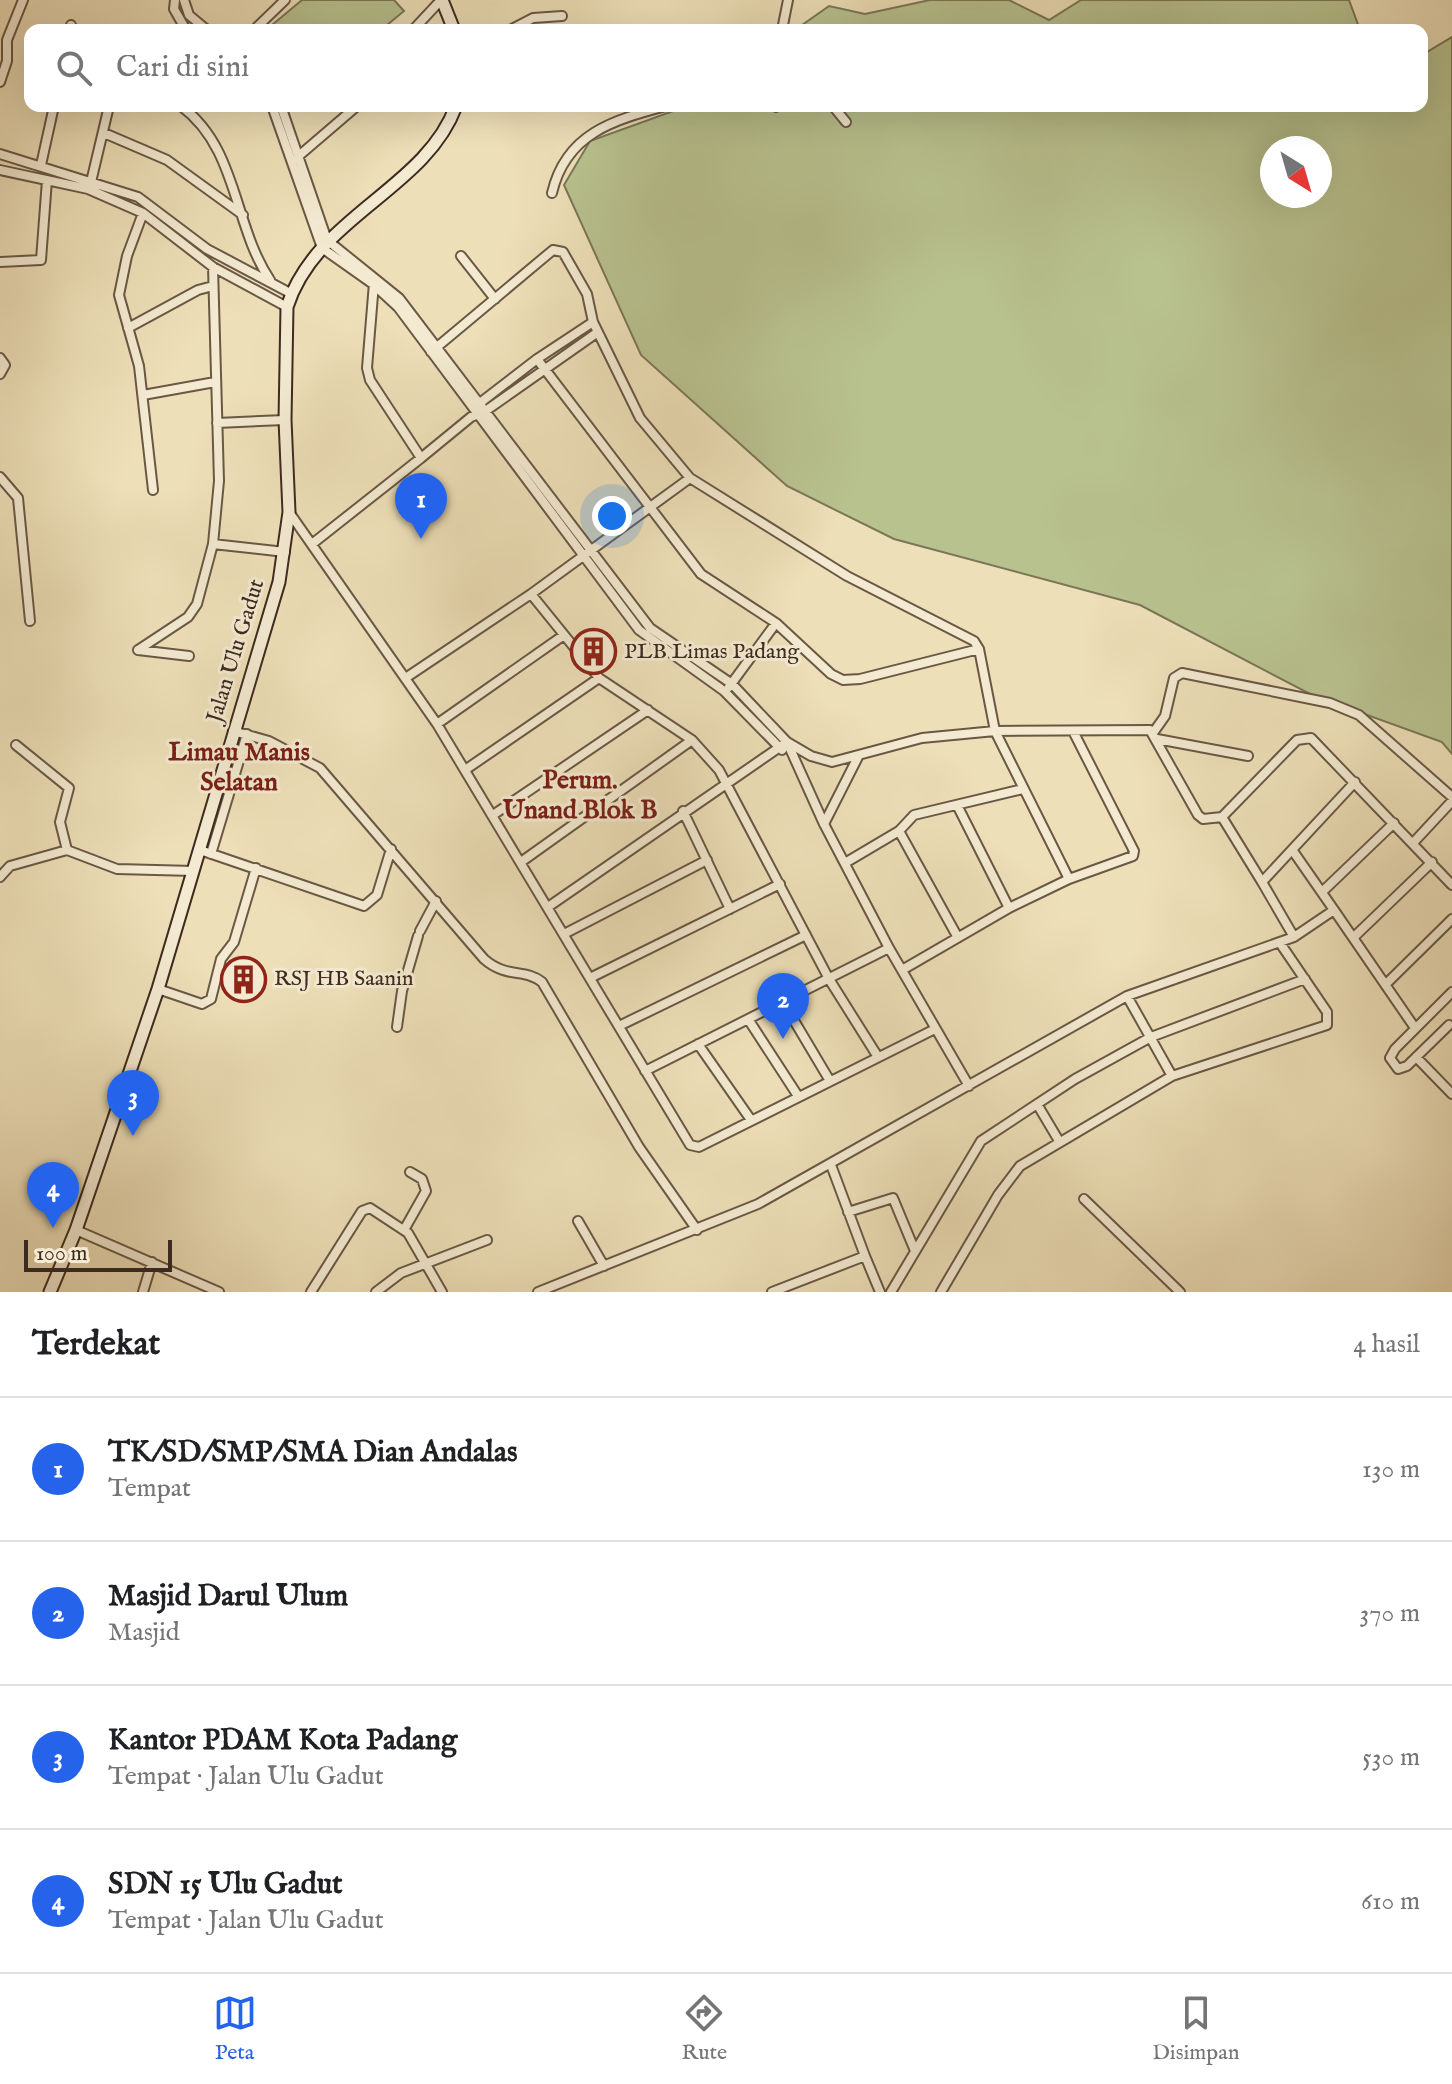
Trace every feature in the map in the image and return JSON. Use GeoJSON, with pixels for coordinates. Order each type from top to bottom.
{"type":"FeatureCollection","features":[{"type":"Feature","properties":{"kind":"street"},"geometry":{"type":"LineString","coordinates":[[0,82],[7,61],[7,40],[23,0]]}},
{"type":"Feature","properties":{"kind":"street"},"geometry":{"type":"LineString","coordinates":[[175,0],[174,9],[183,24]]}},
{"type":"Feature","properties":{"kind":"street"},"geometry":{"type":"LineString","coordinates":[[184,0],[189,15],[200,24]]}},
{"type":"Feature","properties":{"kind":"street"},"geometry":{"type":"LineString","coordinates":[[260,24],[285,0]]}},
{"type":"Feature","properties":{"kind":"street"},"geometry":{"type":"LineString","coordinates":[[419,24],[441,0],[451,24]]}},
{"type":"Feature","properties":{"kind":"street"},"geometry":{"type":"LineString","coordinates":[[783,24],[788,0]]}},
{"type":"Feature","properties":{"kind":"street"},"geometry":{"type":"LineString","coordinates":[[522,24],[533,18],[562,16]]}},
{"type":"Feature","properties":{"kind":"street"},"geometry":{"type":"LineString","coordinates":[[41,165],[53,112]]}},
{"type":"Feature","properties":{"kind":"street"},"geometry":{"type":"LineString","coordinates":[[91,182],[108,112]]}},
{"type":"Feature","properties":{"kind":"street"},"geometry":{"type":"LineString","coordinates":[[187,112],[214,138],[255,255],[273,284]]}},
{"type":"Feature","properties":{"kind":"street"},"geometry":{"type":"LineString","coordinates":[[275,112],[324,244],[399,298],[477,412],[587,554],[639,630],[728,688],[783,744],[889,948],[969,1086]]}},
{"type":"Feature","properties":{"kind":"street"},"geometry":{"type":"LineString","coordinates":[[283,112],[295,160]]}},
{"type":"Feature","properties":{"kind":"street"},"geometry":{"type":"LineString","coordinates":[[295,160],[350,112]]}},
{"type":"Feature","properties":{"kind":"street","name":"Jalan Ulu Gadut"},"geometry":{"type":"LineString","coordinates":[[50,1292],[76,1230],[158,989],[194,871],[205,852],[233,731],[263,639],[285,552],[289,512],[285,420],[287,307],[324,244],[437,144],[453,112]]}},
{"type":"Feature","properties":{"kind":"street"},"geometry":{"type":"LineString","coordinates":[[552,193],[564,163],[596,131],[610,121],[644,112]]}},
{"type":"Feature","properties":{"kind":"street"},"geometry":{"type":"LineString","coordinates":[[838,112],[846,122]]}},
{"type":"Feature","properties":{"kind":"street"},"geometry":{"type":"LineString","coordinates":[[104,133],[167,160],[243,215]]}},
{"type":"Feature","properties":{"kind":"street"},"geometry":{"type":"LineString","coordinates":[[0,154],[138,197],[207,249],[292,294]]}},
{"type":"Feature","properties":{"kind":"street"},"geometry":{"type":"LineString","coordinates":[[0,170],[116,199],[143,213],[213,267],[287,307]]}},
{"type":"Feature","properties":{"kind":"street"},"geometry":{"type":"LineString","coordinates":[[0,262],[41,260],[47,180]]}},
{"type":"Feature","properties":{"kind":"street"},"geometry":{"type":"LineString","coordinates":[[143,213],[119,284],[143,395],[153,490]]}},
{"type":"Feature","properties":{"kind":"street"},"geometry":{"type":"LineString","coordinates":[[433,350],[557,249],[563,252],[587,294],[593,322],[640,418],[690,478],[847,576],[971,638],[979,649],[995,731],[1069,879]]}},
{"type":"Feature","properties":{"kind":"street"},"geometry":{"type":"LineString","coordinates":[[461,256],[495,299]]}},
{"type":"Feature","properties":{"kind":"street"},"geometry":{"type":"LineString","coordinates":[[189,656],[138,650],[188,617],[197,604],[213,544],[219,481],[213,267]]}},
{"type":"Feature","properties":{"kind":"street"},"geometry":{"type":"LineString","coordinates":[[375,281],[367,368],[370,380],[421,458]]}},
{"type":"Feature","properties":{"kind":"street"},"geometry":{"type":"LineString","coordinates":[[128,328],[198,290],[213,286]]}},
{"type":"Feature","properties":{"kind":"street"},"geometry":{"type":"LineString","coordinates":[[312,544],[477,412],[537,359],[593,322]]}},
{"type":"Feature","properties":{"kind":"street"},"geometry":{"type":"LineString","coordinates":[[477,412],[598,332]]}},
{"type":"Feature","properties":{"kind":"street"},"geometry":{"type":"LineString","coordinates":[[0,358],[5,365],[0,374]]}},
{"type":"Feature","properties":{"kind":"street"},"geometry":{"type":"LineString","coordinates":[[537,359],[701,574],[776,623],[831,674],[843,680],[860,679],[979,649]]}},
{"type":"Feature","properties":{"kind":"street"},"geometry":{"type":"LineString","coordinates":[[143,395],[215,382]]}},
{"type":"Feature","properties":{"kind":"street"},"geometry":{"type":"LineString","coordinates":[[217,423],[285,420]]}},
{"type":"Feature","properties":{"kind":"street"},"geometry":{"type":"LineString","coordinates":[[0,477],[9,483],[18,498],[30,621]]}},
{"type":"Feature","properties":{"kind":"street"},"geometry":{"type":"LineString","coordinates":[[407,677],[652,509],[690,478]]}},
{"type":"Feature","properties":{"kind":"street"},"geometry":{"type":"LineString","coordinates":[[289,512],[437,724],[690,1145],[699,1147],[935,1029]]}},
{"type":"Feature","properties":{"kind":"street"},"geometry":{"type":"LineString","coordinates":[[213,544],[285,552]]}},
{"type":"Feature","properties":{"kind":"street"},"geometry":{"type":"LineString","coordinates":[[531,594],[599,678],[692,740],[728,782],[829,979],[878,1057]]}},
{"type":"Feature","properties":{"kind":"street"},"geometry":{"type":"LineString","coordinates":[[728,688],[776,623]]}},
{"type":"Feature","properties":{"kind":"street"},"geometry":{"type":"LineString","coordinates":[[437,724],[564,635]]}},
{"type":"Feature","properties":{"kind":"street"},"geometry":{"type":"LineString","coordinates":[[1155,736],[1165,716],[1174,678],[1182,673],[1330,703],[1369,721],[1452,799],[1413,843]]}},
{"type":"Feature","properties":{"kind":"street"},"geometry":{"type":"LineString","coordinates":[[465,770],[599,678]]}},
{"type":"Feature","properties":{"kind":"street"},"geometry":{"type":"LineString","coordinates":[[493,815],[648,710]]}},
{"type":"Feature","properties":{"kind":"street"},"geometry":{"type":"LineString","coordinates":[[783,744],[832,762],[922,738],[995,731],[1145,729],[1155,736],[1248,756]]}},
{"type":"Feature","properties":{"kind":"street"},"geometry":{"type":"LineString","coordinates":[[233,731],[269,741],[320,768],[497,970],[532,975],[547,987],[639,1147],[697,1230]]}},
{"type":"Feature","properties":{"kind":"street"},"geometry":{"type":"LineString","coordinates":[[902,970],[1009,908],[1069,879],[1134,854],[1073,731]]}},
{"type":"Feature","properties":{"kind":"street"},"geometry":{"type":"LineString","coordinates":[[247,734],[205,852],[364,906],[377,895],[391,849]]}},
{"type":"Feature","properties":{"kind":"street"},"geometry":{"type":"LineString","coordinates":[[1155,736],[1203,819],[1222,817],[1301,737],[1311,738],[1452,885]]}},
{"type":"Feature","properties":{"kind":"street"},"geometry":{"type":"LineString","coordinates":[[521,862],[692,740]]}},
{"type":"Feature","properties":{"kind":"street"},"geometry":{"type":"LineString","coordinates":[[548,907],[783,744]]}},
{"type":"Feature","properties":{"kind":"street"},"geometry":{"type":"LineString","coordinates":[[16,745],[69,788],[60,822],[67,850]]}},
{"type":"Feature","properties":{"kind":"street"},"geometry":{"type":"LineString","coordinates":[[824,824],[858,757]]}},
{"type":"Feature","properties":{"kind":"street"},"geometry":{"type":"LineString","coordinates":[[1262,882],[1355,782]]}},
{"type":"Feature","properties":{"kind":"street"},"geometry":{"type":"LineString","coordinates":[[845,863],[899,831],[914,815],[1023,789]]}},
{"type":"Feature","properties":{"kind":"street"},"geometry":{"type":"LineString","coordinates":[[957,805],[1009,908]]}},
{"type":"Feature","properties":{"kind":"street"},"geometry":{"type":"LineString","coordinates":[[683,811],[730,909]]}},
{"type":"Feature","properties":{"kind":"street"},"geometry":{"type":"LineString","coordinates":[[1222,817],[1294,937]]}},
{"type":"Feature","properties":{"kind":"street"},"geometry":{"type":"LineString","coordinates":[[1322,892],[1394,823]]}},
{"type":"Feature","properties":{"kind":"street"},"geometry":{"type":"LineString","coordinates":[[899,831],[957,936]]}},
{"type":"Feature","properties":{"kind":"street"},"geometry":{"type":"LineString","coordinates":[[0,877],[10,866],[67,850],[117,869],[194,871]]}},
{"type":"Feature","properties":{"kind":"street"},"geometry":{"type":"LineString","coordinates":[[1293,851],[1415,1028]]}},
{"type":"Feature","properties":{"kind":"street"},"geometry":{"type":"LineString","coordinates":[[564,934],[707,860]]}},
{"type":"Feature","properties":{"kind":"street"},"geometry":{"type":"LineString","coordinates":[[0,861],[10,866]]}},
{"type":"Feature","properties":{"kind":"street"},"geometry":{"type":"LineString","coordinates":[[1354,937],[1432,862]]}},
{"type":"Feature","properties":{"kind":"street"},"geometry":{"type":"LineString","coordinates":[[158,989],[202,1004],[211,999],[221,959],[234,942],[256,868]]}},
{"type":"Feature","properties":{"kind":"street"},"geometry":{"type":"LineString","coordinates":[[590,978],[780,884]]}},
{"type":"Feature","properties":{"kind":"street"},"geometry":{"type":"LineString","coordinates":[[397,1027],[402,991],[419,934],[436,901]]}},
{"type":"Feature","properties":{"kind":"street"},"geometry":{"type":"LineString","coordinates":[[538,1292],[758,1204],[1127,996],[1280,943],[1334,910]]}},
{"type":"Feature","properties":{"kind":"street"},"geometry":{"type":"LineString","coordinates":[[1386,984],[1452,919]]}},
{"type":"Feature","properties":{"kind":"street"},"geometry":{"type":"LineString","coordinates":[[619,1026],[806,935]]}},
{"type":"Feature","properties":{"kind":"street"},"geometry":{"type":"LineString","coordinates":[[941,1292],[1015,1172],[1059,1141],[1172,1076],[1324,1028],[1329,1019],[1327,1012],[1280,943]]}},
{"type":"Feature","properties":{"kind":"street"},"geometry":{"type":"LineString","coordinates":[[645,1071],[889,948]]}},
{"type":"Feature","properties":{"kind":"street"},"geometry":{"type":"LineString","coordinates":[[891,1292],[981,1141],[1151,1037],[1305,979]]}},
{"type":"Feature","properties":{"kind":"street"},"geometry":{"type":"LineString","coordinates":[[1451,1025],[1398,1069],[1390,1058],[1452,992]]}},
{"type":"Feature","properties":{"kind":"street"},"geometry":{"type":"LineString","coordinates":[[1127,996],[1172,1076]]}},
{"type":"Feature","properties":{"kind":"street"},"geometry":{"type":"LineString","coordinates":[[783,1002],[830,1081]]}},
{"type":"Feature","properties":{"kind":"street"},"geometry":{"type":"LineString","coordinates":[[748,1019],[798,1096]]}},
{"type":"Feature","properties":{"kind":"street"},"geometry":{"type":"LineString","coordinates":[[698,1044],[751,1120]]}},
{"type":"Feature","properties":{"kind":"street"},"geometry":{"type":"LineString","coordinates":[[1416,1057],[1452,1094]]}},
{"type":"Feature","properties":{"kind":"street"},"geometry":{"type":"LineString","coordinates":[[1037,1104],[1059,1141]]}},
{"type":"Feature","properties":{"kind":"street"},"geometry":{"type":"LineString","coordinates":[[831,1165],[880,1292]]}},
{"type":"Feature","properties":{"kind":"street"},"geometry":{"type":"LineString","coordinates":[[404,1230],[426,1191],[422,1179],[410,1172]]}},
{"type":"Feature","properties":{"kind":"street"},"geometry":{"type":"LineString","coordinates":[[848,1212],[893,1198],[915,1251]]}},
{"type":"Feature","properties":{"kind":"street"},"geometry":{"type":"LineString","coordinates":[[1084,1199],[1180,1292]]}},
{"type":"Feature","properties":{"kind":"street"},"geometry":{"type":"LineString","coordinates":[[311,1292],[366,1208],[383,1213],[404,1230],[442,1292]]}},
{"type":"Feature","properties":{"kind":"street"},"geometry":{"type":"LineString","coordinates":[[578,1221],[604,1266]]}},
{"type":"Feature","properties":{"kind":"street"},"geometry":{"type":"LineString","coordinates":[[76,1230],[219,1292]]}},
{"type":"Feature","properties":{"kind":"street"},"geometry":{"type":"LineString","coordinates":[[376,1292],[401,1273],[487,1240]]}},
{"type":"Feature","properties":{"kind":"street"},"geometry":{"type":"LineString","coordinates":[[772,1292],[865,1256]]}},
{"type":"Feature","properties":{"kind":"street"},"geometry":{"type":"LineString","coordinates":[[143,1292],[152,1262]]}},
{"type":"Feature","properties":{"kind":"green space"},"geometry":{"type":"Polygon","coordinates":[[[302,0],[394,0],[404,11],[388,24],[273,24],[302,0]]]}},
{"type":"Feature","properties":{"kind":"green space"},"geometry":{"type":"Polygon","coordinates":[[[930,0],[1009,0],[1049,20],[1081,0],[1349,0],[1358,24],[804,24],[829,6],[865,14],[930,0]]]}},
{"type":"Feature","properties":{"kind":"green space"},"geometry":{"type":"Polygon","coordinates":[[[1452,37],[1452,754],[1442,742],[1312,695],[1140,605],[894,539],[787,486],[641,355],[564,185],[590,141],[670,112],[1428,112],[1428,51],[1452,37]]]}},
{"type":"Feature","properties":{"kind":"place","name":"TK/SD/SMP/SMA Dian Andalas"},"geometry":{"type":"Point","coordinates":[421,539]}},
{"type":"Feature","properties":{"kind":"place","name":"PLB Limas Padang"},"geometry":{"type":"Point","coordinates":[593,652]}},
{"type":"Feature","properties":{"kind":"place","name":"RSJ HB Saanin"},"geometry":{"type":"Point","coordinates":[243,979]}},
{"type":"Feature","properties":{"kind":"place","name":"Masjid Darul Ulum"},"geometry":{"type":"Point","coordinates":[783,1039]}},
{"type":"Feature","properties":{"kind":"place","name":"Kantor PDAM Kota Padang"},"geometry":{"type":"Point","coordinates":[133,1136]}},
{"type":"Feature","properties":{"kind":"place","name":"SDN 15 Ulu Gadut"},"geometry":{"type":"Point","coordinates":[53,1228]}},
{"type":"Feature","properties":{"kind":"district","name":"Limau Manis Selatan"},"geometry":{"type":"Point","coordinates":[239,767]}},
{"type":"Feature","properties":{"kind":"district","name":"Perum. Unand Blok B"},"geometry":{"type":"Point","coordinates":[580,795]}}]}
